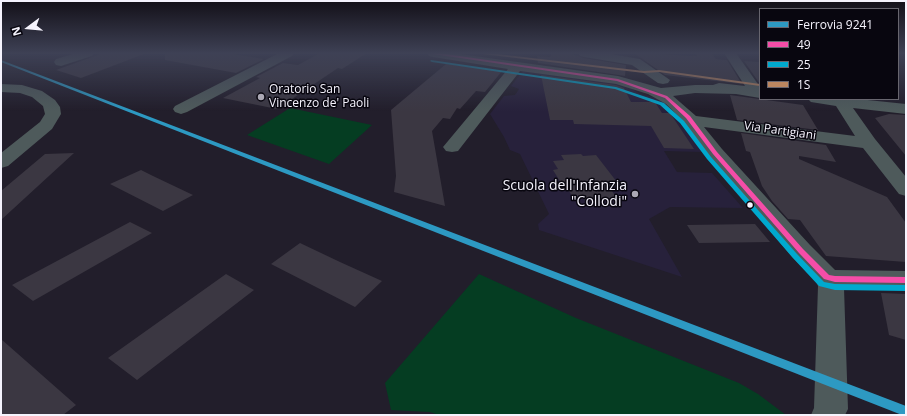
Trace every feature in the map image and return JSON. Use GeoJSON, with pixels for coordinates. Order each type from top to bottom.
{"type":"FeatureCollection","features":[{"type":"Feature","properties":{"kind":"street"},"geometry":{"type":"LineString","coordinates":[[181,109],[251,72]]}},
{"type":"Feature","properties":{"kind":"street"},"geometry":{"type":"LineString","coordinates":[[452,146],[512,72]]}},
{"type":"Feature","properties":{"kind":"street"},"geometry":{"type":"LineString","coordinates":[[567,72],[695,89],[734,90],[758,93]]}},
{"type":"Feature","properties":{"kind":"street"},"geometry":{"type":"LineString","coordinates":[[620,77],[631,75],[632,72]]}},
{"type":"Feature","properties":{"kind":"street"},"geometry":{"type":"LineString","coordinates":[[646,72],[659,85],[689,109],[689,119],[721,160],[815,266],[827,277],[831,286],[831,408],[828,415]]}},
{"type":"Feature","properties":{"kind":"street"},"geometry":{"type":"LineString","coordinates":[[744,72],[758,93]]}},
{"type":"Feature","properties":{"kind":"street"},"geometry":{"type":"LineString","coordinates":[[579,74],[620,77],[659,85]]}},
{"type":"Feature","properties":{"kind":"street"},"geometry":{"type":"LineString","coordinates":[[1,162],[34,136],[51,119],[53,114],[52,107],[44,97],[32,91],[4,90]]}},
{"type":"Feature","properties":{"kind":"street"},"geometry":{"type":"LineString","coordinates":[[824,100],[906,109]]}},
{"type":"Feature","properties":{"kind":"street"},"geometry":{"type":"LineString","coordinates":[[841,102],[869,144],[906,190]]}},
{"type":"Feature","properties":{"kind":"street","name":"Via Partigiani"},"geometry":{"type":"LineString","coordinates":[[689,119],[869,144]]}},
{"type":"Feature","properties":{"kind":"street"},"geometry":{"type":"LineString","coordinates":[[827,277],[835,279],[906,280]]}},
{"type":"Feature","properties":{"kind":"shaded area"},"geometry":{"type":"Polygon","coordinates":[[[522,72],[533,72],[626,85],[640,94],[661,99],[702,152],[664,151],[677,172],[712,173],[743,208],[670,207],[649,219],[682,277],[539,230],[538,224],[549,214],[520,154],[510,150],[490,114],[504,96],[515,95],[519,89],[511,86],[522,72]]]}},
{"type":"Feature","properties":{"kind":"green space"},"geometry":{"type":"Polygon","coordinates":[[[290,108],[372,125],[329,164],[247,135],[290,108]]]}},
{"type":"Feature","properties":{"kind":"green space"},"geometry":{"type":"Polygon","coordinates":[[[479,274],[576,318],[739,383],[758,394],[786,415],[439,415],[430,412],[391,410],[385,383],[479,274]]]}},
{"type":"Feature","properties":{"kind":"building"},"geometry":{"type":"Polygon","coordinates":[[[64,72],[96,72],[81,78],[64,72]]]}},
{"type":"Feature","properties":{"kind":"building"},"geometry":{"type":"Polygon","coordinates":[[[265,72],[331,72],[277,109],[223,98],[260,78],[256,77],[265,72]]]}},
{"type":"Feature","properties":{"kind":"building"},"geometry":{"type":"Polygon","coordinates":[[[436,72],[501,72],[485,92],[476,91],[460,109],[457,108],[450,119],[443,118],[432,131],[445,206],[394,192],[396,176],[391,110],[436,72]]]}},
{"type":"Feature","properties":{"kind":"building"},"geometry":{"type":"Polygon","coordinates":[[[601,72],[625,72],[625,76],[601,72]]]}},
{"type":"Feature","properties":{"kind":"building"},"geometry":{"type":"Polygon","coordinates":[[[661,72],[735,72],[742,84],[665,75],[661,72]]]}},
{"type":"Feature","properties":{"kind":"building"},"geometry":{"type":"Polygon","coordinates":[[[752,72],[759,72],[759,83],[752,72]]]}},
{"type":"Feature","properties":{"kind":"building"},"geometry":{"type":"Polygon","coordinates":[[[541,75],[616,85],[624,88],[631,102],[655,102],[662,113],[670,113],[694,149],[664,148],[651,126],[574,124],[573,120],[550,120],[541,75]]]}},
{"type":"Feature","properties":{"kind":"building"},"geometry":{"type":"Polygon","coordinates":[[[730,95],[803,105],[818,130],[737,120],[730,95]]]}},
{"type":"Feature","properties":{"kind":"building"},"geometry":{"type":"Polygon","coordinates":[[[889,114],[906,115],[906,156],[875,118],[889,114]]]}},
{"type":"Feature","properties":{"kind":"building"},"geometry":{"type":"Polygon","coordinates":[[[741,133],[826,145],[836,162],[799,156],[799,159],[887,197],[906,223],[906,262],[826,256],[800,220],[788,219],[772,201],[762,186],[750,152],[746,151],[741,133]]]}},
{"type":"Feature","properties":{"kind":"building"},"geometry":{"type":"Polygon","coordinates":[[[74,153],[1,220],[1,191],[45,154],[74,153]]]}},
{"type":"Feature","properties":{"kind":"building"},"geometry":{"type":"Polygon","coordinates":[[[581,154],[583,156],[596,155],[620,186],[609,187],[617,198],[585,201],[584,198],[574,199],[569,191],[566,191],[553,170],[558,169],[553,161],[564,160],[561,155],[581,154]]]}},
{"type":"Feature","properties":{"kind":"building"},"geometry":{"type":"Polygon","coordinates":[[[141,170],[193,195],[163,211],[110,184],[141,170]]]}},
{"type":"Feature","properties":{"kind":"building"},"geometry":{"type":"Polygon","coordinates":[[[130,222],[152,233],[33,301],[12,285],[130,222]]]}},
{"type":"Feature","properties":{"kind":"building"},"geometry":{"type":"Polygon","coordinates":[[[755,224],[770,242],[699,243],[687,225],[755,224]]]}},
{"type":"Feature","properties":{"kind":"building"},"geometry":{"type":"Polygon","coordinates":[[[300,243],[382,281],[355,307],[271,264],[300,243]]]}},
{"type":"Feature","properties":{"kind":"building"},"geometry":{"type":"Polygon","coordinates":[[[226,274],[254,290],[137,380],[108,358],[226,274]]]}},
{"type":"Feature","properties":{"kind":"building"},"geometry":{"type":"Polygon","coordinates":[[[881,293],[906,294],[906,340],[889,335],[881,293]]]}},
{"type":"Feature","properties":{"kind":"building"},"geometry":{"type":"Polygon","coordinates":[[[1,339],[76,405],[63,415],[1,415],[1,339]]]}},
{"type":"Feature","properties":{"kind":"rail line","name":"9241"},"geometry":{"type":"LineString","coordinates":[[31,72],[906,411]]}},
{"type":"Feature","properties":{"kind":"transit line","name":"25"},"geometry":{"type":"LineString","coordinates":[[510,72],[616,88],[662,104],[682,122],[709,158],[795,256],[822,284],[835,287],[906,288]]}},
{"type":"Feature","properties":{"kind":"transit line","name":"49"},"geometry":{"type":"LineString","coordinates":[[566,72],[618,80],[666,97],[688,117],[715,153],[801,251],[827,277],[835,279],[906,280]]}},
{"type":"Feature","properties":{"kind":"transit line","name":"1S"},"geometry":{"type":"LineString","coordinates":[[669,72],[759,85]]}},
{"type":"Feature","properties":{"kind":"place","name":"Oratorio San Vincenzo de' Paoli"},"geometry":{"type":"Point","coordinates":[261,97]}},
{"type":"Feature","properties":{"kind":"place","name":"Scuola dell'Infanzia \"Collodi\""},"geometry":{"type":"Point","coordinates":[635,194]}}]}
